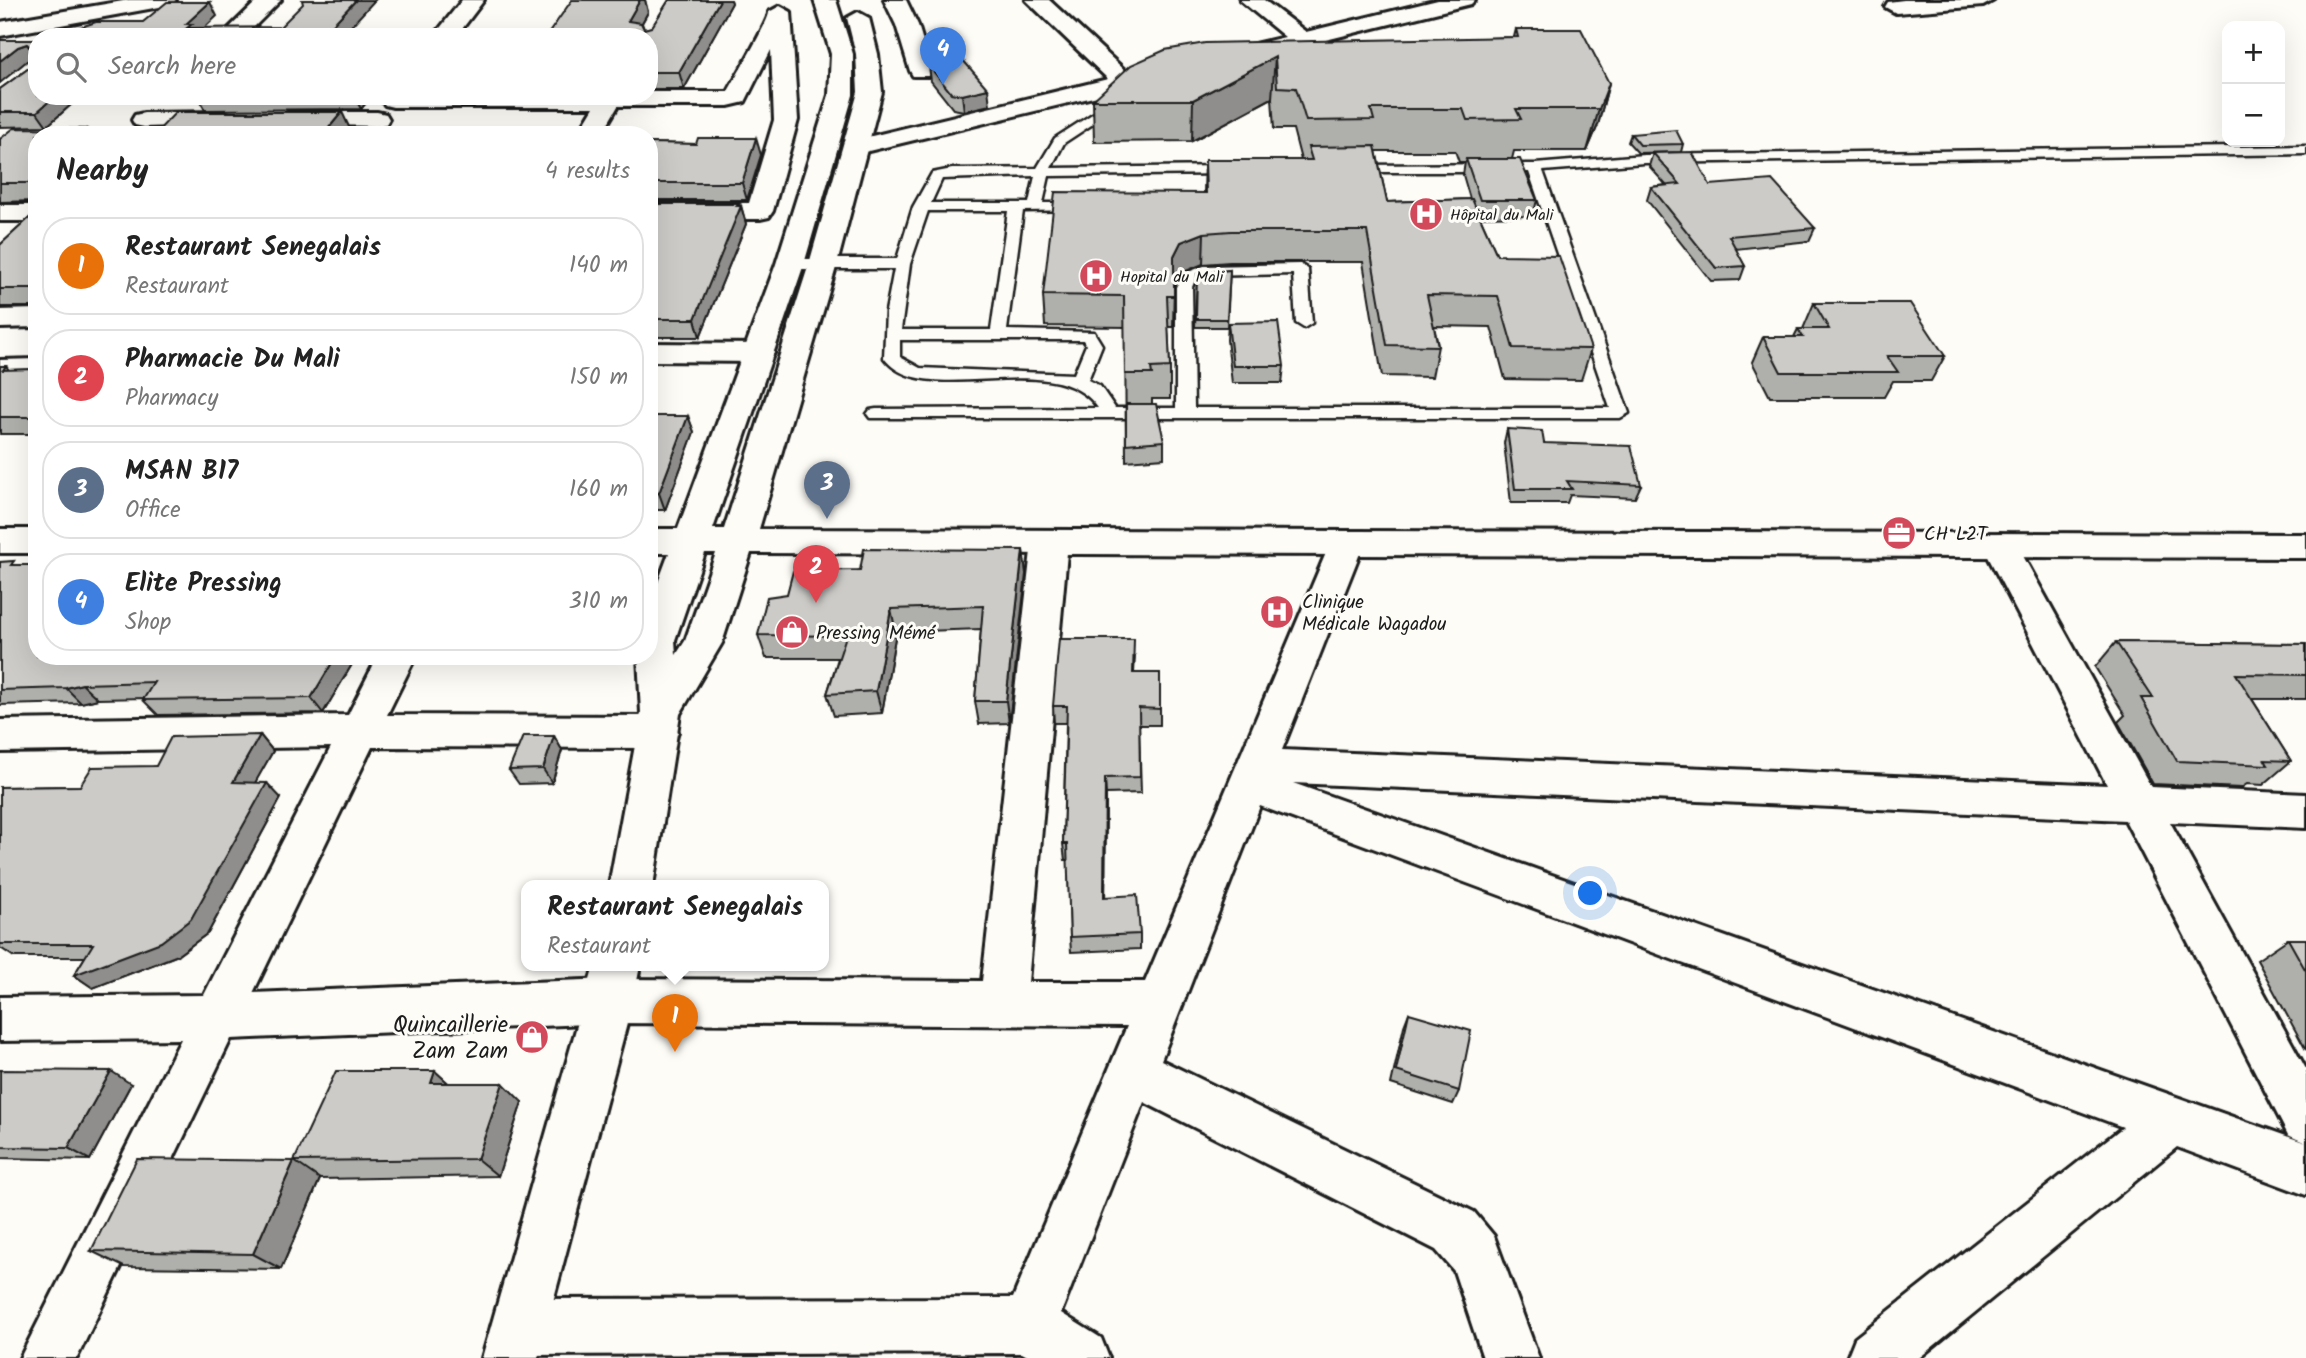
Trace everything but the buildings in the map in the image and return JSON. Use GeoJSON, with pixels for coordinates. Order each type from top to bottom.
{"type":"FeatureCollection","features":[{"type":"Feature","properties":{"kind":"street"},"geometry":{"type":"LineString","coordinates":[[23,25],[26,0]]}},
{"type":"Feature","properties":{"kind":"street"},"geometry":{"type":"LineString","coordinates":[[0,29],[165,0]]}},
{"type":"Feature","properties":{"kind":"street"},"geometry":{"type":"LineString","coordinates":[[240,28],[270,0]]}},
{"type":"Feature","properties":{"kind":"street"},"geometry":{"type":"LineString","coordinates":[[451,28],[473,0]]}},
{"type":"Feature","properties":{"kind":"street"},"geometry":{"type":"LineString","coordinates":[[658,634],[790,264],[841,95],[842,54],[825,0]]}},
{"type":"Feature","properties":{"kind":"street"},"geometry":{"type":"LineString","coordinates":[[659,723],[703,643],[738,541],[824,264],[856,147],[870,92],[867,54],[851,0]]}},
{"type":"Feature","properties":{"kind":"street"},"geometry":{"type":"LineString","coordinates":[[895,0],[907,25],[921,71]]}},
{"type":"Feature","properties":{"kind":"street"},"geometry":{"type":"LineString","coordinates":[[1037,0],[1124,82]]}},
{"type":"Feature","properties":{"kind":"street"},"geometry":{"type":"LineString","coordinates":[[1251,0],[1302,39]]}},
{"type":"Feature","properties":{"kind":"street"},"geometry":{"type":"LineString","coordinates":[[1896,7],[1983,0]]}},
{"type":"Feature","properties":{"kind":"street"},"geometry":{"type":"LineString","coordinates":[[1223,59],[1453,1]]}},
{"type":"Feature","properties":{"kind":"street"},"geometry":{"type":"LineString","coordinates":[[86,28],[108,10]]}},
{"type":"Feature","properties":{"kind":"street"},"geometry":{"type":"LineString","coordinates":[[737,97],[779,10]]}},
{"type":"Feature","properties":{"kind":"street"},"geometry":{"type":"LineString","coordinates":[[658,211],[760,211],[786,120],[779,10]]}},
{"type":"Feature","properties":{"kind":"street"},"geometry":{"type":"LineString","coordinates":[[856,147],[1183,68]]}},
{"type":"Feature","properties":{"kind":"street"},"geometry":{"type":"LineString","coordinates":[[658,99],[737,97],[785,105]]}},
{"type":"Feature","properties":{"kind":"street"},"geometry":{"type":"LineString","coordinates":[[137,126],[159,105]]}},
{"type":"Feature","properties":{"kind":"street"},"geometry":{"type":"LineString","coordinates":[[267,119],[513,105]]}},
{"type":"Feature","properties":{"kind":"street"},"geometry":{"type":"LineString","coordinates":[[594,126],[607,105]]}},
{"type":"Feature","properties":{"kind":"street"},"geometry":{"type":"LineString","coordinates":[[149,126],[240,119]]}},
{"type":"Feature","properties":{"kind":"street"},"geometry":{"type":"LineString","coordinates":[[0,213],[28,213]]}},
{"type":"Feature","properties":{"kind":"street"},"geometry":{"type":"LineString","coordinates":[[0,319],[28,318]]}},
{"type":"Feature","properties":{"kind":"street"},"geometry":{"type":"LineString","coordinates":[[658,352],[759,353]]}},
{"type":"Feature","properties":{"kind":"street"},"geometry":{"type":"LineString","coordinates":[[0,369],[28,368]]}},
{"type":"Feature","properties":{"kind":"street"},"geometry":{"type":"LineString","coordinates":[[0,541],[28,541]]}},
{"type":"Feature","properties":{"kind":"street"},"geometry":{"type":"LineString","coordinates":[[658,541],[2306,546]]}},
{"type":"Feature","properties":{"kind":"street"},"geometry":{"type":"LineString","coordinates":[[1003,1003],[1051,542]]}},
{"type":"Feature","properties":{"kind":"street"},"geometry":{"type":"LineString","coordinates":[[1029,1325],[1346,543]]}},
{"type":"Feature","properties":{"kind":"street"},"geometry":{"type":"LineString","coordinates":[[2000,545],[2304,1109]]}},
{"type":"Feature","properties":{"kind":"street"},"geometry":{"type":"LineString","coordinates":[[48,1358],[393,665]]}},
{"type":"Feature","properties":{"kind":"street"},"geometry":{"type":"LineString","coordinates":[[632,880],[659,723],[657,665]]}},
{"type":"Feature","properties":{"kind":"street"},"geometry":{"type":"LineString","coordinates":[[0,736],[360,731],[659,723]]}},
{"type":"Feature","properties":{"kind":"street"},"geometry":{"type":"LineString","coordinates":[[1251,774],[2306,811]]}},
{"type":"Feature","properties":{"kind":"street"},"geometry":{"type":"LineString","coordinates":[[1251,774],[2306,1169]]}},
{"type":"Feature","properties":{"kind":"street"},"geometry":{"type":"LineString","coordinates":[[613,984],[515,1343],[1029,1325],[1081,1358]]}},
{"type":"Feature","properties":{"kind":"street"},"geometry":{"type":"LineString","coordinates":[[0,1019],[218,1017],[613,984],[1003,1003],[1157,1004]]}},
{"type":"Feature","properties":{"kind":"street"},"geometry":{"type":"LineString","coordinates":[[1131,1070],[1455,1231],[1475,1255],[1511,1358]]}},
{"type":"Feature","properties":{"kind":"street"},"geometry":{"type":"LineString","coordinates":[[1885,1356],[2171,1120]]}},
{"type":"Feature","properties":{"kind":"lane"},"geometry":{"type":"LineString","coordinates":[[1035,207],[1042,172],[1056,142],[1100,113]]}},
{"type":"Feature","properties":{"kind":"lane"},"geometry":{"type":"LineString","coordinates":[[1342,169],[1535,168],[1644,159],[2306,150]]}},
{"type":"Feature","properties":{"kind":"lane"},"geometry":{"type":"LineString","coordinates":[[876,414],[1620,413],[1535,168]]}},
{"type":"Feature","properties":{"kind":"lane"},"geometry":{"type":"LineString","coordinates":[[1110,413],[1094,390],[1080,380],[1066,376],[918,373],[900,366],[892,358],[892,335],[902,264],[920,207],[937,176],[970,172],[1042,172],[1163,177],[1246,170]]}},
{"type":"Feature","properties":{"kind":"lane"},"geometry":{"type":"LineString","coordinates":[[920,207],[1091,207]]}},
{"type":"Feature","properties":{"kind":"lane"},"geometry":{"type":"LineString","coordinates":[[998,335],[1016,207]]}},
{"type":"Feature","properties":{"kind":"lane"},"geometry":{"type":"LineString","coordinates":[[790,264],[902,264]]}},
{"type":"Feature","properties":{"kind":"lane"},"geometry":{"type":"LineString","coordinates":[[1185,413],[1184,287],[1188,277],[1216,270],[1300,269],[1304,323]]}},
{"type":"Feature","properties":{"kind":"lane"},"geometry":{"type":"LineString","coordinates":[[892,335],[1088,335],[1094,345],[1080,380]]}},
{"type":"Feature","properties":{"kind":"place","name":"Elite Pressing"},"geometry":{"type":"Point","coordinates":[943,85]}},
{"type":"Feature","properties":{"kind":"place","name":"Hôpital du Mali"},"geometry":{"type":"Point","coordinates":[1426,214]}},
{"type":"Feature","properties":{"kind":"place","name":"Hopital du Mali"},"geometry":{"type":"Point","coordinates":[1096,276]}},
{"type":"Feature","properties":{"kind":"place","name":"MSAN B17"},"geometry":{"type":"Point","coordinates":[827,519]}},
{"type":"Feature","properties":{"kind":"place","name":"CH L2T"},"geometry":{"type":"Point","coordinates":[1899,533]}},
{"type":"Feature","properties":{"kind":"place","name":"Pharmacie Du Mali"},"geometry":{"type":"Point","coordinates":[816,603]}},
{"type":"Feature","properties":{"kind":"place","name":"Clinique Médicale Wagadou"},"geometry":{"type":"Point","coordinates":[1277,612]}},
{"type":"Feature","properties":{"kind":"place","name":"Pressing Mémé"},"geometry":{"type":"Point","coordinates":[792,632]}},
{"type":"Feature","properties":{"kind":"place","name":"Quincaillerie Zam Zam"},"geometry":{"type":"Point","coordinates":[532,1037]}},
{"type":"Feature","properties":{"kind":"place","name":"Restaurant Senegalais"},"geometry":{"type":"Point","coordinates":[675,1052]}}]}
